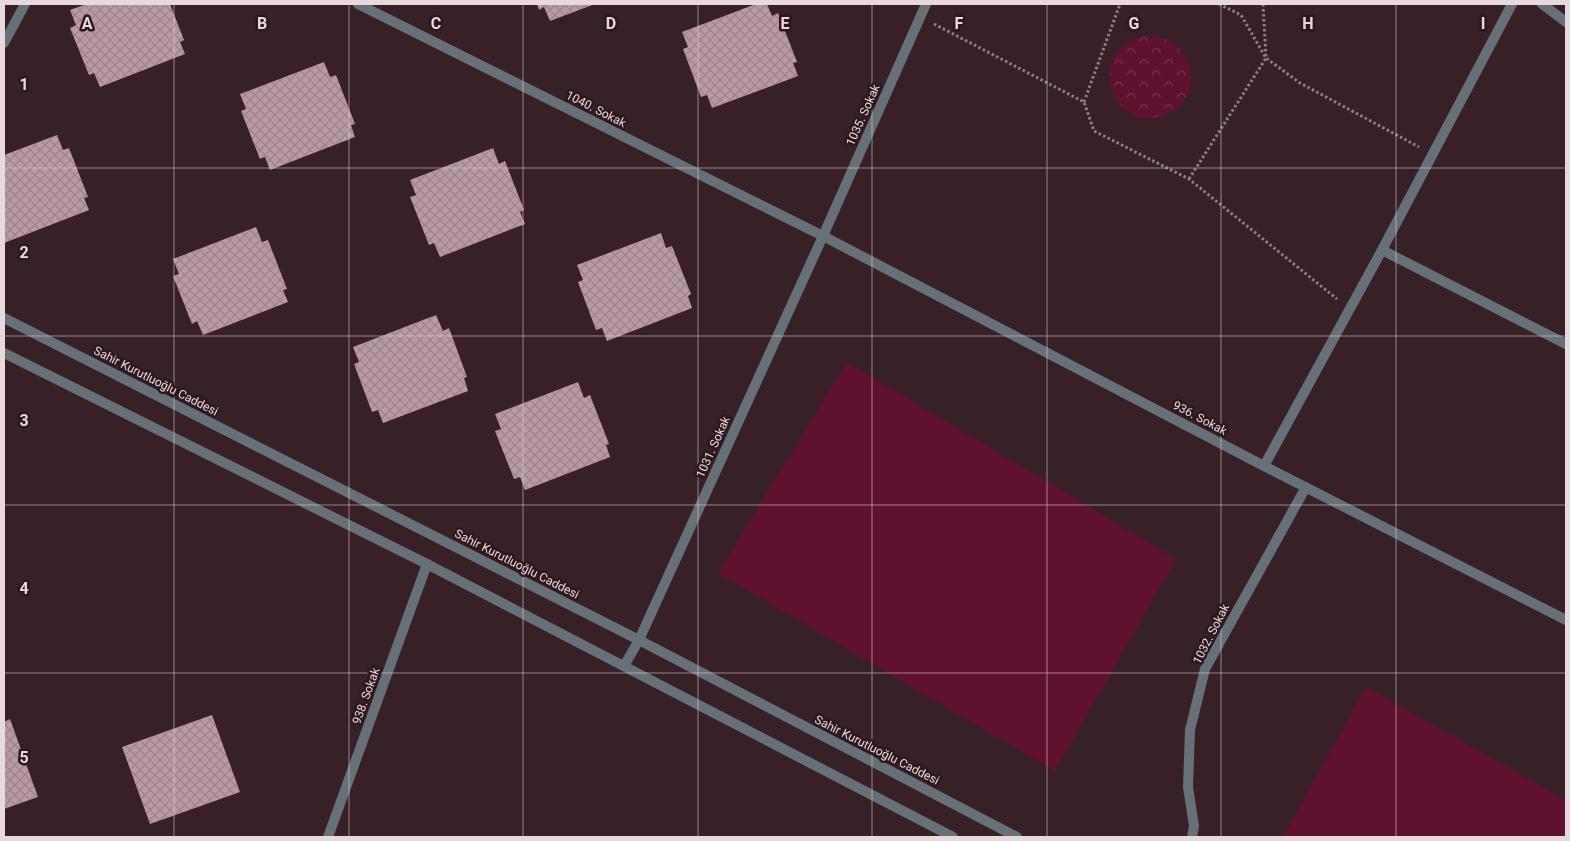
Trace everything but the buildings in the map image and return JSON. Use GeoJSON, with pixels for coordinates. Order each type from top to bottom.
{"type":"FeatureCollection","features":[{"type":"Feature","properties":{"kind":"street"},"geometry":{"type":"LineString","coordinates":[[4,43],[25,4]]}},
{"type":"Feature","properties":{"kind":"street","name":"1040. Sokak"},"geometry":{"type":"LineString","coordinates":[[358,4],[823,236]]}},
{"type":"Feature","properties":{"kind":"street","name":"1035. Sokak"},"geometry":{"type":"LineString","coordinates":[[823,236],[926,4]]}},
{"type":"Feature","properties":{"kind":"street"},"geometry":{"type":"LineString","coordinates":[[1264,466],[1382,250],[1512,4]]}},
{"type":"Feature","properties":{"kind":"street"},"geometry":{"type":"LineString","coordinates":[[1542,4],[1566,22]]}},
{"type":"Feature","properties":{"kind":"street","name":"936. Sokak"},"geometry":{"type":"LineString","coordinates":[[823,236],[1264,466],[1566,620]]}},
{"type":"Feature","properties":{"kind":"street","name":"1031. Sokak"},"geometry":{"type":"LineString","coordinates":[[624,666],[639,640],[823,236]]}},
{"type":"Feature","properties":{"kind":"street"},"geometry":{"type":"LineString","coordinates":[[1382,250],[1566,344]]}},
{"type":"Feature","properties":{"kind":"street","name":"Sahir Kurutluoğlu Caddesi"},"geometry":{"type":"LineString","coordinates":[[4,318],[639,640],[1017,837]]}},
{"type":"Feature","properties":{"kind":"street"},"geometry":{"type":"LineString","coordinates":[[4,353],[428,564],[953,837]]}},
{"type":"Feature","properties":{"kind":"street","name":"1032. Sokak"},"geometry":{"type":"LineString","coordinates":[[1192,837],[1194,826],[1188,786],[1190,730],[1205,670],[1306,487]]}},
{"type":"Feature","properties":{"kind":"street","name":"938. Sokak"},"geometry":{"type":"LineString","coordinates":[[328,837],[428,564]]}},
{"type":"Feature","properties":{"kind":"path"},"geometry":{"type":"LineString","coordinates":[[1120,4],[1084,102],[1094,131],[1189,178],[1349,309]]}},
{"type":"Feature","properties":{"kind":"path"},"geometry":{"type":"LineString","coordinates":[[1220,4],[1241,16],[1266,58],[1300,83],[1432,154]]}},
{"type":"Feature","properties":{"kind":"path"},"geometry":{"type":"LineString","coordinates":[[1189,178],[1266,58],[1263,4]]}},
{"type":"Feature","properties":{"kind":"path"},"geometry":{"type":"LineString","coordinates":[[921,16],[1084,102]]}},
{"type":"Feature","properties":{"kind":"green space"},"geometry":{"type":"Polygon","coordinates":[[[1142,36],[1158,36],[1173,43],[1184,54],[1191,69],[1188,93],[1179,106],[1158,118],[1142,118],[1127,111],[1116,100],[1109,85],[1109,69],[1116,54],[1127,43],[1142,36]]]}},
{"type":"Feature","properties":{"kind":"green space"},"geometry":{"type":"Polygon","coordinates":[[[847,362],[1176,559],[1055,771],[718,573],[847,362]]]}},
{"type":"Feature","properties":{"kind":"green space"},"geometry":{"type":"Polygon","coordinates":[[[1366,687],[1566,800],[1566,837],[1283,837],[1366,687]]]}}]}
